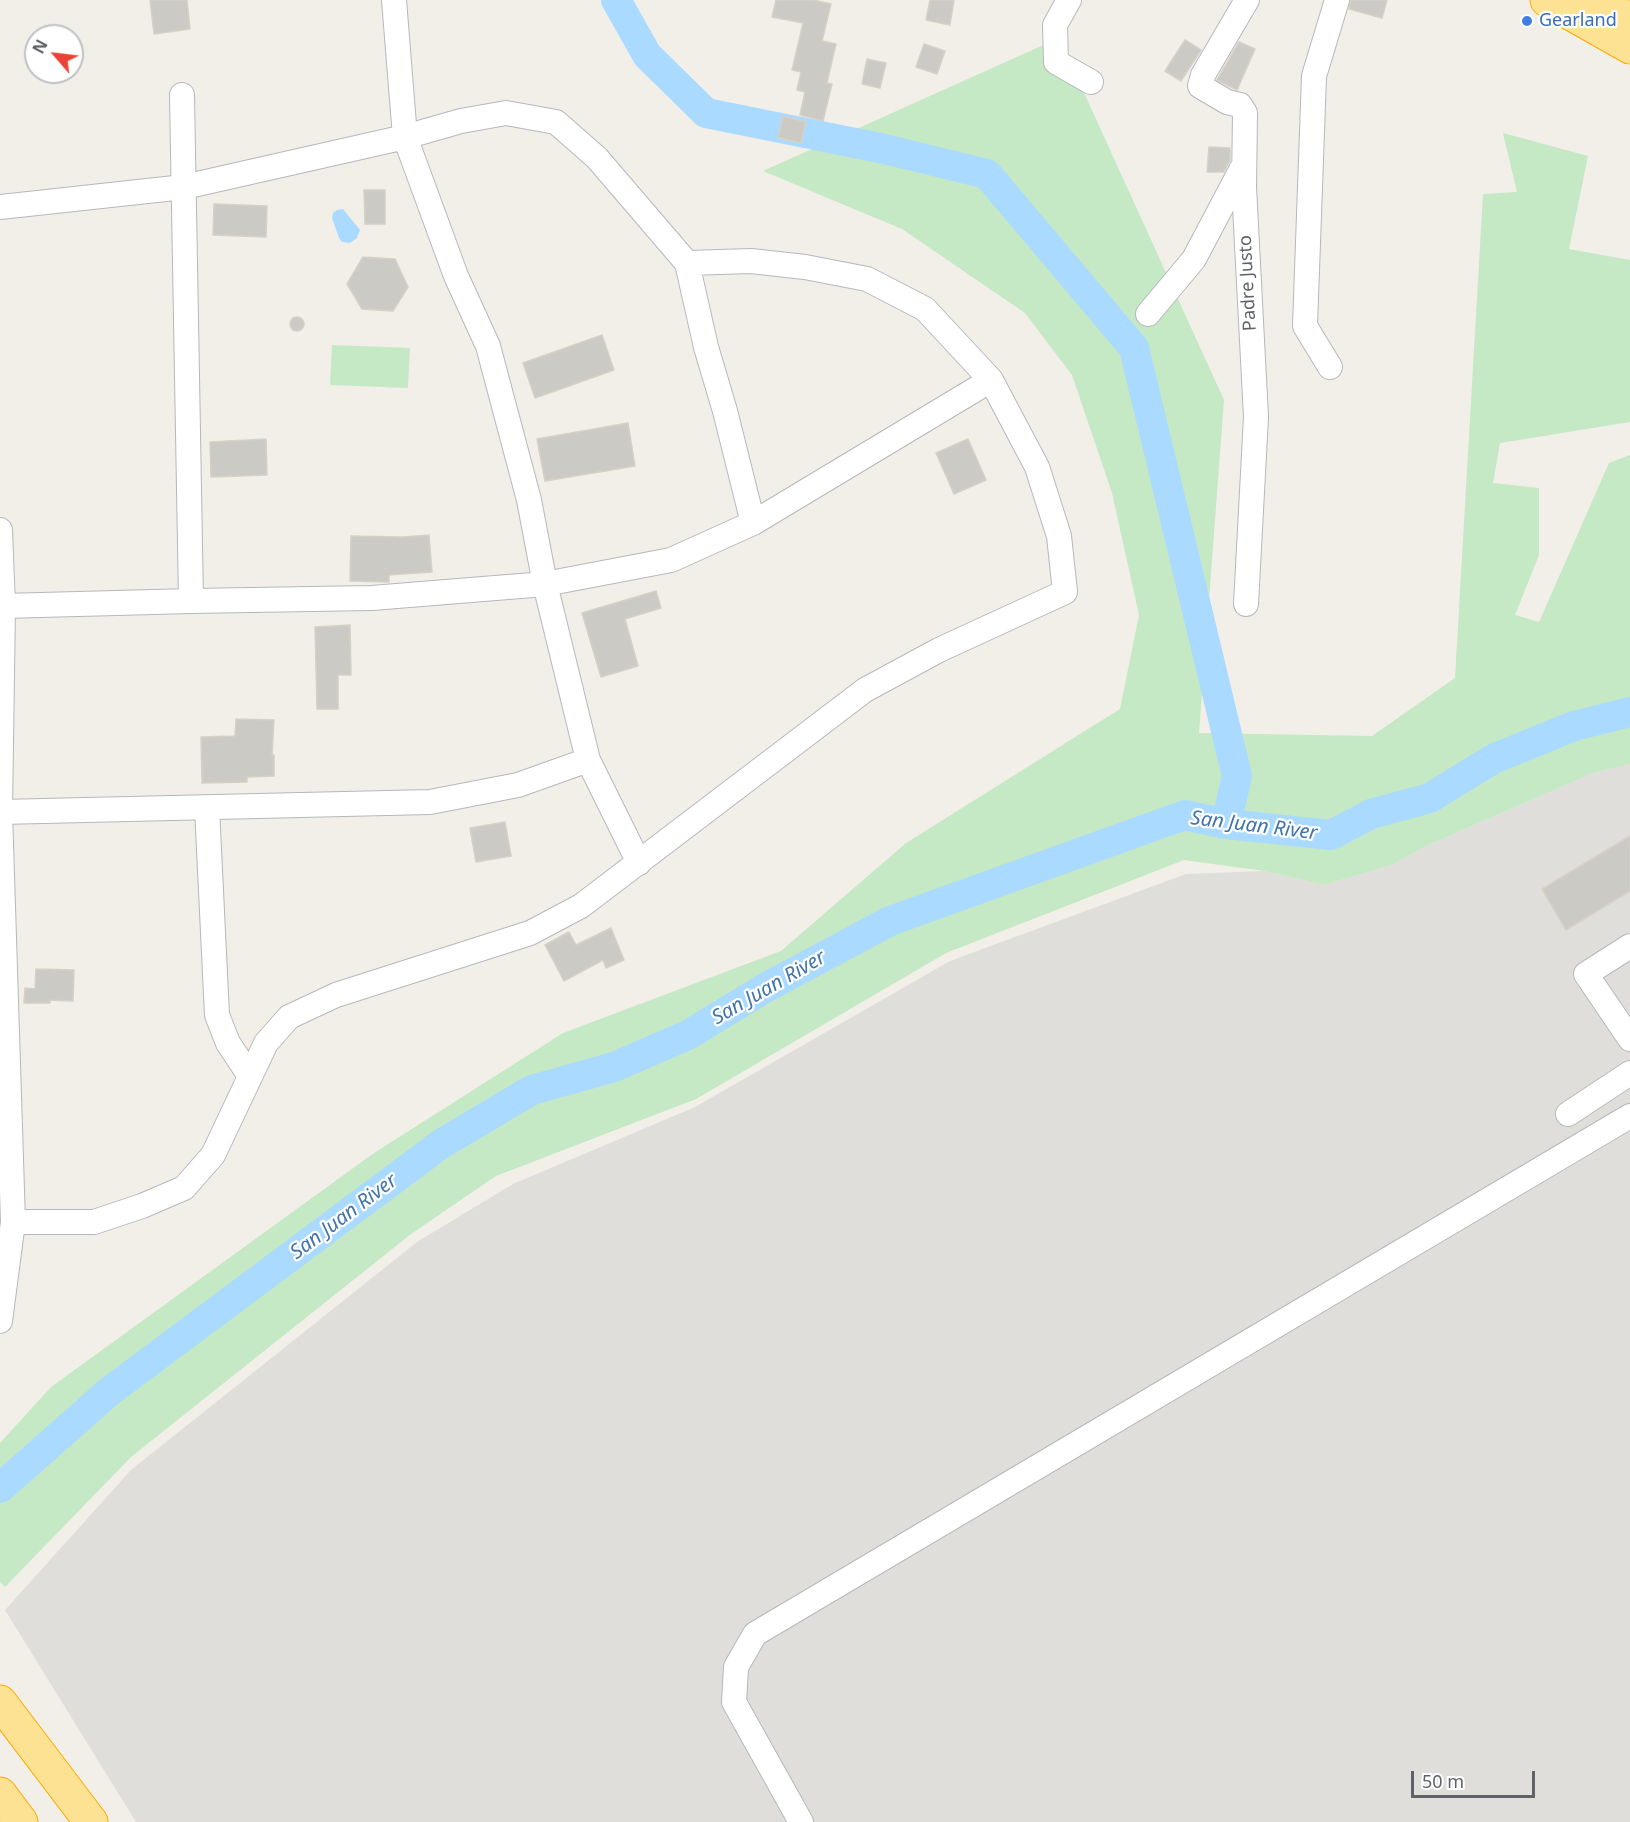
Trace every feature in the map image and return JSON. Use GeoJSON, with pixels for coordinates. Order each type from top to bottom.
{"type":"FeatureCollection","features":[{"type":"Feature","properties":{"kind":"highway"},"geometry":{"type":"LineString","coordinates":[[1547,0],[1630,47]]}},
{"type":"Feature","properties":{"kind":"highway"},"geometry":{"type":"LineString","coordinates":[[1574,0],[1630,18]]}},
{"type":"Feature","properties":{"kind":"highway"},"geometry":{"type":"LineString","coordinates":[[0,1702],[91,1822]]}},
{"type":"Feature","properties":{"kind":"highway"},"geometry":{"type":"LineString","coordinates":[[0,1794],[21,1822]]}},
{"type":"Feature","properties":{"kind":"street"},"geometry":{"type":"LineString","coordinates":[[394,0],[405,137],[453,267],[488,346],[530,500],[545,584],[588,760],[639,863]]}},
{"type":"Feature","properties":{"kind":"street"},"geometry":{"type":"LineString","coordinates":[[1069,0],[1055,25],[1056,62],[1091,82]]}},
{"type":"Feature","properties":{"kind":"street","name":"Padre Justo"},"geometry":{"type":"LineString","coordinates":[[1246,604],[1256,417],[1244,165],[1245,113],[1240,105],[1227,102],[1200,86],[1203,75],[1247,0]]}},
{"type":"Feature","properties":{"kind":"street"},"geometry":{"type":"LineString","coordinates":[[1330,367],[1305,326],[1314,76],[1337,0]]}},
{"type":"Feature","properties":{"kind":"street"},"geometry":{"type":"LineString","coordinates":[[182,94],[191,600]]}},
{"type":"Feature","properties":{"kind":"street"},"geometry":{"type":"LineString","coordinates":[[0,207],[184,187],[405,137],[461,121],[506,113],[555,122],[597,158],[687,263],[706,347],[725,411],[753,523]]}},
{"type":"Feature","properties":{"kind":"street"},"geometry":{"type":"LineString","coordinates":[[1148,314],[1194,259],[1244,165]]}},
{"type":"Feature","properties":{"kind":"street"},"geometry":{"type":"LineString","coordinates":[[13,1222],[94,1222],[184,1188],[213,1155],[266,1043],[289,1017],[336,995],[530,933],[581,906],[864,690],[939,650],[1065,592],[1059,536],[1037,467],[991,380],[925,309],[867,279],[805,267],[751,261],[687,263]]}},
{"type":"Feature","properties":{"kind":"street"},"geometry":{"type":"LineString","coordinates":[[3,606],[191,600],[372,598],[545,584],[671,560],[753,523],[991,380]]}},
{"type":"Feature","properties":{"kind":"street"},"geometry":{"type":"LineString","coordinates":[[0,530],[3,606],[0,812],[13,1222],[0,1322]]}},
{"type":"Feature","properties":{"kind":"street"},"geometry":{"type":"LineString","coordinates":[[0,812],[430,802],[518,785],[588,760]]}},
{"type":"Feature","properties":{"kind":"street"},"geometry":{"type":"LineString","coordinates":[[207,808],[216,1015],[228,1043],[250,1076]]}},
{"type":"Feature","properties":{"kind":"street"},"geometry":{"type":"LineString","coordinates":[[1630,946],[1586,974],[1630,1039]]}},
{"type":"Feature","properties":{"kind":"street"},"geometry":{"type":"LineString","coordinates":[[1568,1114],[1630,1072]]}},
{"type":"Feature","properties":{"kind":"street"},"geometry":{"type":"LineString","coordinates":[[801,1822],[734,1702],[736,1667],[755,1634],[1630,1116]]}},
{"type":"Feature","properties":{"kind":"shaded area"},"geometry":{"type":"Polygon","coordinates":[[[1630,764],[1630,1822],[136,1822],[5,1610],[131,1470],[417,1242],[513,1184],[695,1107],[950,961],[1186,874],[1264,871],[1324,885],[1392,865],[1426,846],[1593,773],[1630,764]]]}},
{"type":"Feature","properties":{"kind":"green space"},"geometry":{"type":"Polygon","coordinates":[[[1059,38],[1224,400],[1199,733],[1372,736],[1455,678],[1483,194],[1517,192],[1503,133],[1588,156],[1569,249],[1630,260],[1630,422],[1500,443],[1493,483],[1539,488],[1539,555],[1515,615],[1539,622],[1609,463],[1630,455],[1630,764],[1593,773],[1426,846],[1392,865],[1324,885],[1264,871],[1184,860],[946,953],[696,1099],[496,1176],[411,1234],[131,1457],[5,1587],[0,1582],[0,1443],[51,1387],[374,1153],[563,1033],[781,951],[906,843],[1120,709],[1139,615],[1112,493],[1072,375],[1025,313],[902,229],[763,171],[1059,38]]]}},
{"type":"Feature","properties":{"kind":"green space"},"geometry":{"type":"Polygon","coordinates":[[[332,345],[410,348],[408,388],[330,385],[332,345]]]}},
{"type":"Feature","properties":{"kind":"water"},"geometry":{"type":"Polygon","coordinates":[[[343,209],[360,230],[357,238],[350,243],[342,242],[339,238],[332,218],[333,213],[343,209]]]}},
{"type":"Feature","properties":{"kind":"building"},"geometry":{"type":"Polygon","coordinates":[[[150,0],[187,0],[190,29],[154,34],[150,0]]]}},
{"type":"Feature","properties":{"kind":"building"},"geometry":{"type":"Polygon","coordinates":[[[776,0],[813,0],[831,4],[822,41],[836,44],[827,83],[832,84],[823,121],[800,115],[805,92],[797,90],[801,72],[792,70],[803,23],[772,17],[776,0]]]}},
{"type":"Feature","properties":{"kind":"building"},"geometry":{"type":"Polygon","coordinates":[[[930,0],[954,0],[950,25],[926,20],[930,0]]]}},
{"type":"Feature","properties":{"kind":"building"},"geometry":{"type":"Polygon","coordinates":[[[1351,0],[1387,0],[1382,18],[1349,9],[1351,0]]]}},
{"type":"Feature","properties":{"kind":"building"},"geometry":{"type":"Polygon","coordinates":[[[1185,40],[1201,50],[1181,81],[1165,71],[1185,40]]]}},
{"type":"Feature","properties":{"kind":"building"},"geometry":{"type":"Polygon","coordinates":[[[1239,42],[1255,49],[1237,90],[1217,80],[1239,42]]]}},
{"type":"Feature","properties":{"kind":"building"},"geometry":{"type":"Polygon","coordinates":[[[924,44],[945,51],[937,74],[916,67],[924,44]]]}},
{"type":"Feature","properties":{"kind":"building"},"geometry":{"type":"Polygon","coordinates":[[[867,59],[886,63],[880,88],[862,84],[867,59]]]}},
{"type":"Feature","properties":{"kind":"building"},"geometry":{"type":"Polygon","coordinates":[[[783,116],[806,122],[801,143],[778,138],[783,116]]]}},
{"type":"Feature","properties":{"kind":"building"},"geometry":{"type":"Polygon","coordinates":[[[1209,147],[1230,148],[1230,160],[1224,172],[1207,172],[1209,147]]]}},
{"type":"Feature","properties":{"kind":"building"},"geometry":{"type":"Polygon","coordinates":[[[364,190],[385,190],[385,224],[365,224],[364,190]]]}},
{"type":"Feature","properties":{"kind":"building"},"geometry":{"type":"Polygon","coordinates":[[[214,204],[267,206],[266,237],[213,235],[214,204]]]}},
{"type":"Feature","properties":{"kind":"building"},"geometry":{"type":"Polygon","coordinates":[[[363,257],[395,259],[408,287],[393,311],[362,309],[347,284],[363,257]]]}},
{"type":"Feature","properties":{"kind":"building"},"geometry":{"type":"Polygon","coordinates":[[[294,317],[300,317],[304,324],[300,331],[294,331],[290,327],[290,321],[294,317]]]}},
{"type":"Feature","properties":{"kind":"building"},"geometry":{"type":"Polygon","coordinates":[[[602,335],[614,370],[535,398],[523,363],[602,335]]]}},
{"type":"Feature","properties":{"kind":"building"},"geometry":{"type":"Polygon","coordinates":[[[628,423],[635,466],[545,481],[537,439],[628,423]]]}},
{"type":"Feature","properties":{"kind":"building"},"geometry":{"type":"Polygon","coordinates":[[[266,439],[267,475],[211,477],[210,442],[266,439]]]}},
{"type":"Feature","properties":{"kind":"building"},"geometry":{"type":"Polygon","coordinates":[[[968,439],[986,480],[954,494],[936,453],[968,439]]]}},
{"type":"Feature","properties":{"kind":"building"},"geometry":{"type":"Polygon","coordinates":[[[429,535],[432,572],[389,575],[389,582],[350,581],[351,536],[429,535]]]}},
{"type":"Feature","properties":{"kind":"building"},"geometry":{"type":"Polygon","coordinates":[[[656,591],[661,608],[625,619],[638,666],[601,677],[582,613],[656,591]]]}},
{"type":"Feature","properties":{"kind":"building"},"geometry":{"type":"Polygon","coordinates":[[[350,625],[351,675],[338,675],[338,709],[317,709],[315,627],[350,625]]]}},
{"type":"Feature","properties":{"kind":"building"},"geometry":{"type":"Polygon","coordinates":[[[236,719],[274,720],[272,755],[274,755],[274,776],[247,777],[247,782],[202,783],[201,737],[235,736],[236,719]]]}},
{"type":"Feature","properties":{"kind":"building"},"geometry":{"type":"Polygon","coordinates":[[[505,822],[511,856],[476,862],[470,828],[505,822]]]}},
{"type":"Feature","properties":{"kind":"building"},"geometry":{"type":"Polygon","coordinates":[[[1630,836],[1630,891],[1566,930],[1542,889],[1630,836]]]}},
{"type":"Feature","properties":{"kind":"building"},"geometry":{"type":"Polygon","coordinates":[[[611,928],[624,960],[606,968],[603,960],[564,981],[545,945],[569,932],[576,945],[611,928]]]}},
{"type":"Feature","properties":{"kind":"building"},"geometry":{"type":"Polygon","coordinates":[[[36,969],[74,970],[73,1001],[50,1000],[50,1003],[24,1003],[25,988],[35,989],[36,969]]]}},
{"type":"Feature","properties":{"kind":"waterway"},"geometry":{"type":"LineString","coordinates":[[616,0],[647,55],[706,113],[880,148],[987,174],[1134,348],[1237,776],[1226,824]]}},
{"type":"Feature","properties":{"kind":"waterway","name":"San Juan River"},"geometry":{"type":"LineString","coordinates":[[0,1488],[110,1391],[441,1144],[532,1090],[614,1067],[688,1035],[765,988],[890,921],[1185,815],[1226,824],[1331,835],[1371,814],[1430,798],[1493,759],[1574,726],[1630,712]]}},
{"type":"Feature","properties":{"kind":"place","name":"Gearland"},"geometry":{"type":"Point","coordinates":[1527,21]}}]}
